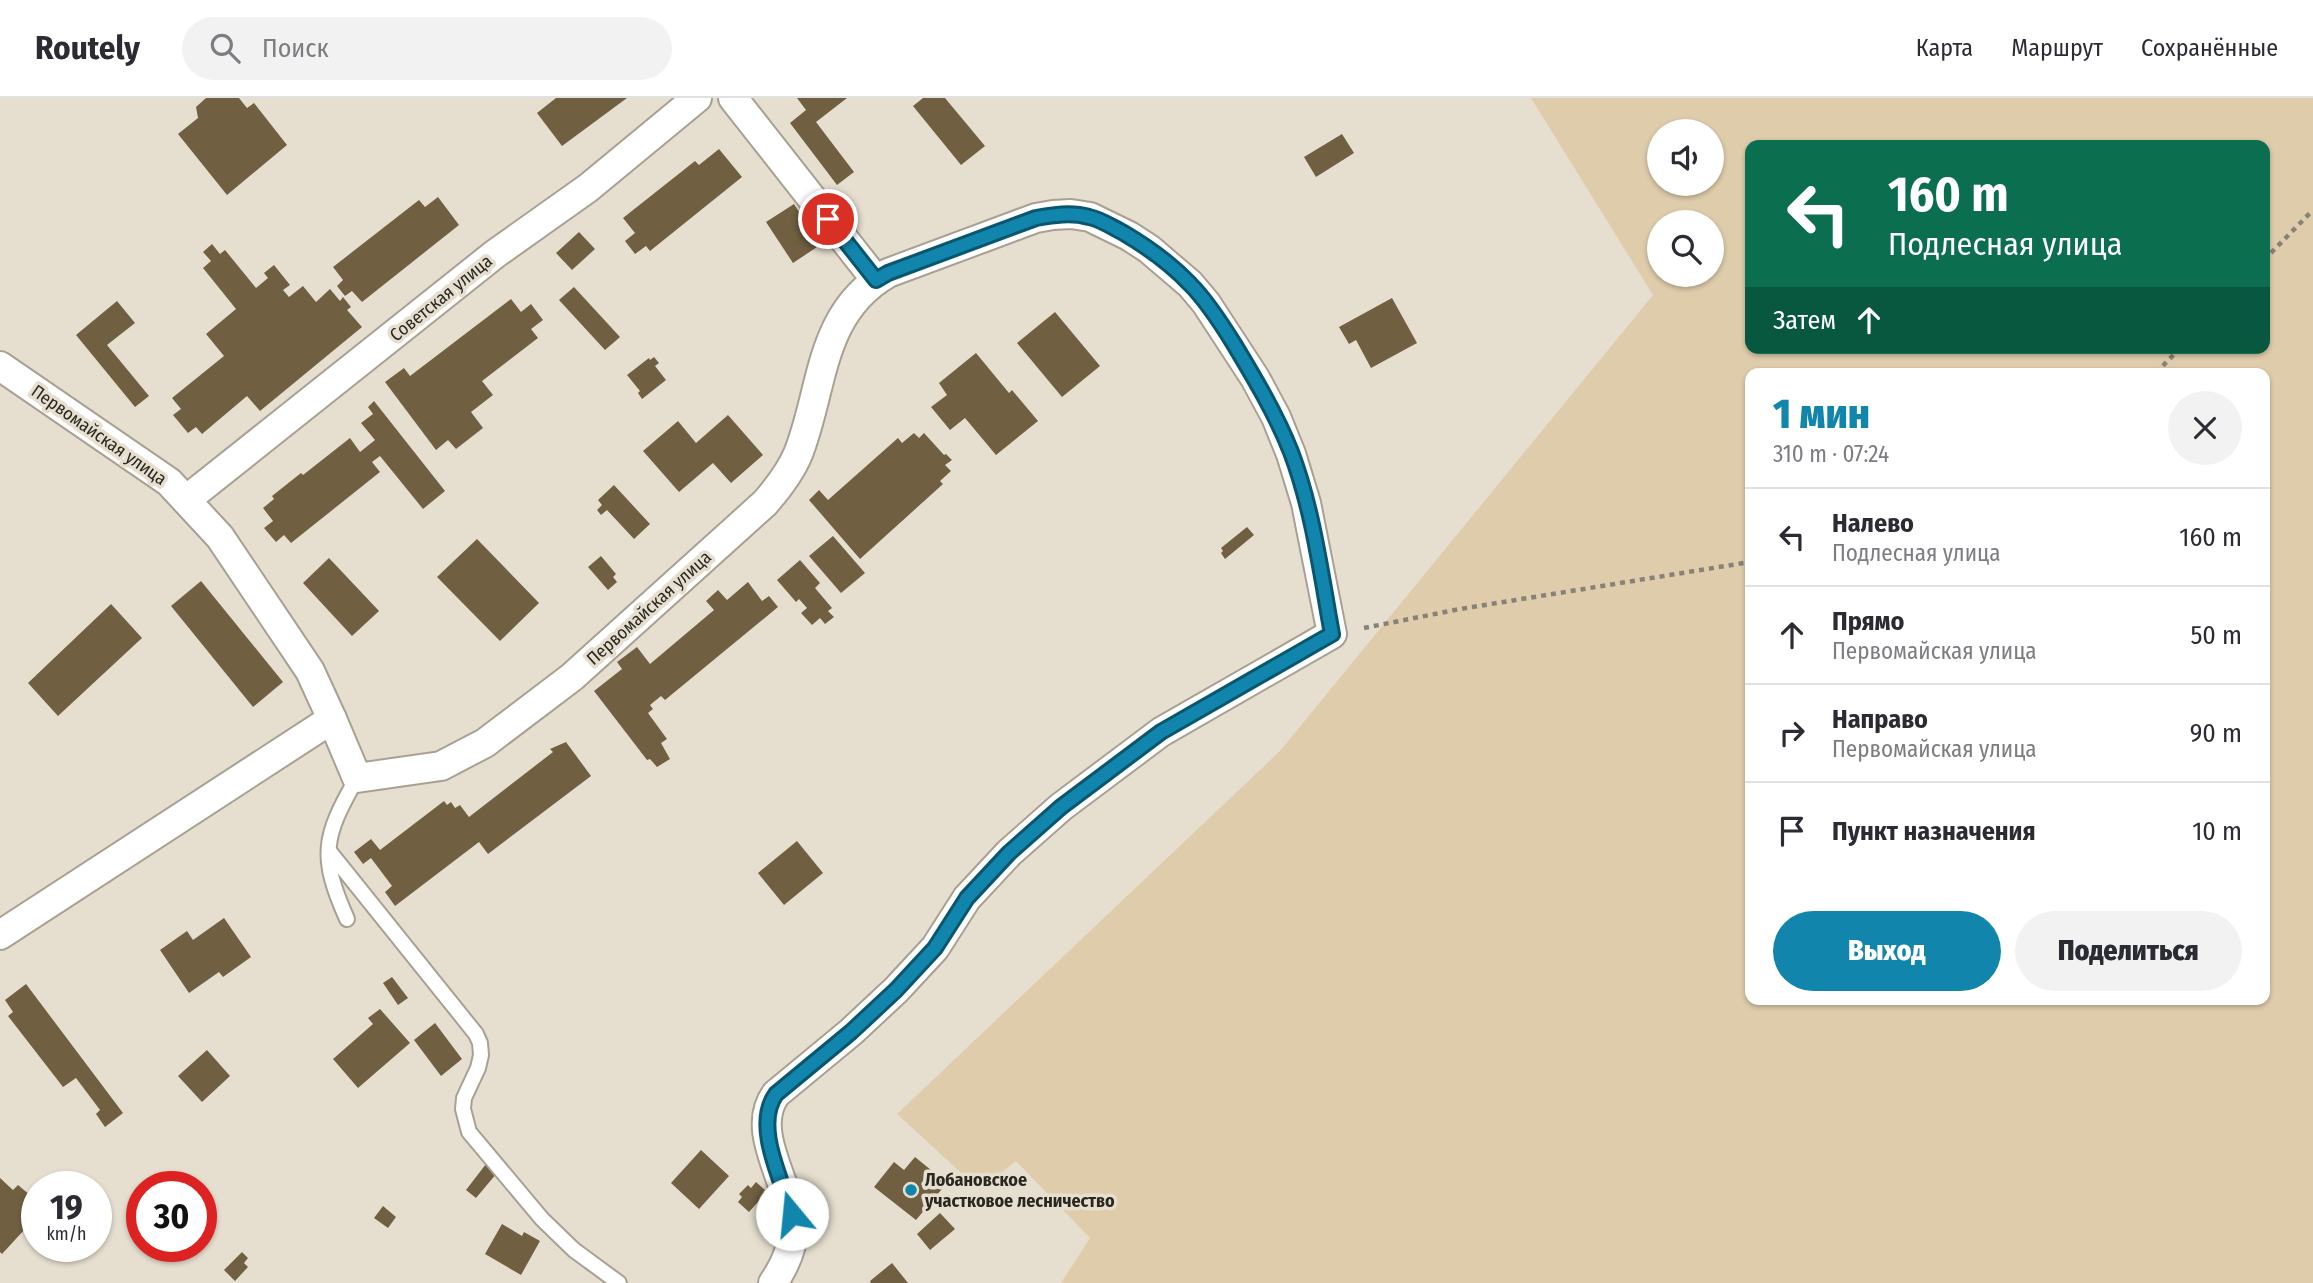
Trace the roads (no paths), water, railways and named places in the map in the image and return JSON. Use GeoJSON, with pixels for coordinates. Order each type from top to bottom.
{"type":"FeatureCollection","features":[{"type":"Feature","properties":{"kind":"street","name":"Советская улица"},"geometry":{"type":"LineString","coordinates":[[186,500],[495,254],[588,188],[697,98]]}},
{"type":"Feature","properties":{"kind":"street"},"geometry":{"type":"LineString","coordinates":[[733,98],[876,280]]}},
{"type":"Feature","properties":{"kind":"street","name":"Первомайская улица"},"geometry":{"type":"LineString","coordinates":[[0,366],[169,482],[220,537],[293,645],[324,698],[357,778],[441,766],[485,743],[572,677],[765,503],[778,488],[797,456],[833,333],[857,297],[876,280],[888,273],[1036,218],[1071,214],[1090,217],[1118,230],[1149,249],[1190,284],[1213,313],[1276,417],[1306,503],[1332,634],[1161,732],[1061,807],[1009,853],[967,898],[935,948],[896,990],[851,1032],[776,1094],[766,1115],[767,1133],[792,1214],[793,1231],[783,1268],[773,1283]]}},
{"type":"Feature","properties":{"kind":"street"},"geometry":{"type":"LineString","coordinates":[[0,935],[332,719]]}},
{"type":"Feature","properties":{"kind":"lane"},"geometry":{"type":"LineString","coordinates":[[347,919],[332,885],[329,851],[335,818],[357,778]]}},
{"type":"Feature","properties":{"kind":"lane"},"geometry":{"type":"LineString","coordinates":[[329,851],[476,1034],[481,1055],[464,1098],[463,1109],[469,1132],[542,1219],[574,1250],[619,1283]]}},
{"type":"Feature","properties":{"kind":"place","name":"Лобановское участковое лесничество"},"geometry":{"type":"Point","coordinates":[911,1190]}}]}
